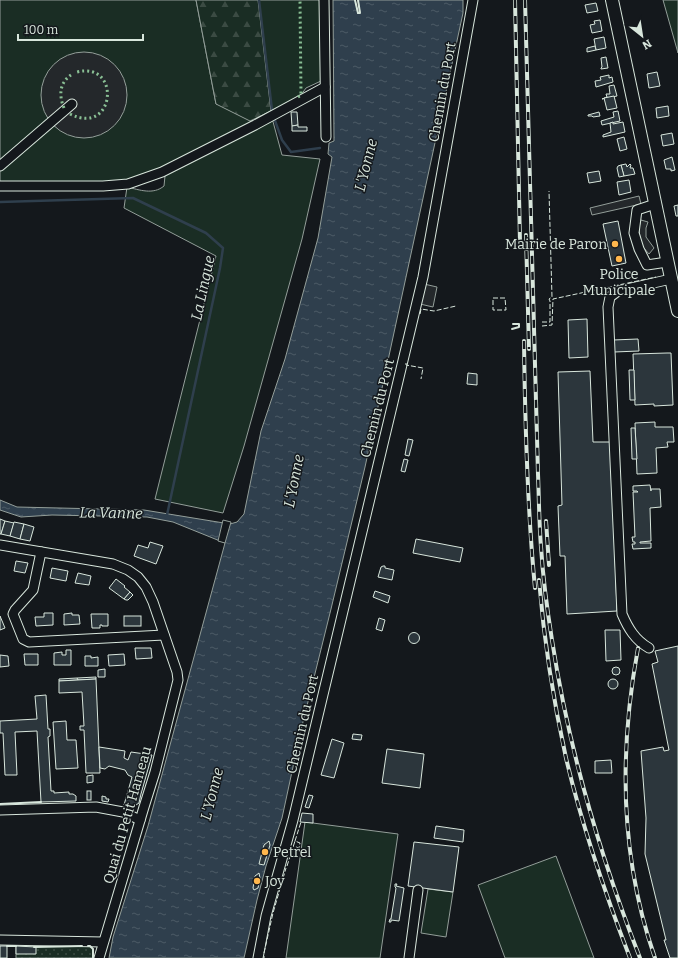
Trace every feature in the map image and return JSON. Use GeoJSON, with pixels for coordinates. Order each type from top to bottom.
{"type":"FeatureCollection","features":[{"type":"Feature","properties":{"kind":"main road"},"geometry":{"type":"LineString","coordinates":[[612,0],[654,204],[678,310]]}},
{"type":"Feature","properties":{"kind":"street"},"geometry":{"type":"LineString","coordinates":[[324,0],[324,87],[326,137]]}},
{"type":"Feature","properties":{"kind":"street","name":"Chemin du Port"},"geometry":{"type":"LineString","coordinates":[[258,958],[266,916],[294,820],[422,283],[473,0]]}},
{"type":"Feature","properties":{"kind":"street"},"geometry":{"type":"LineString","coordinates":[[0,186],[103,186],[128,184],[162,172],[255,125],[324,87]]}},
{"type":"Feature","properties":{"kind":"street"},"geometry":{"type":"LineString","coordinates":[[0,166],[72,104]]}},
{"type":"Feature","properties":{"kind":"street"},"geometry":{"type":"LineString","coordinates":[[654,204],[637,210],[634,233],[639,249],[647,265],[667,262]]}},
{"type":"Feature","properties":{"kind":"street"},"geometry":{"type":"LineString","coordinates":[[648,648],[635,638],[627,626],[622,614],[608,307],[610,297],[618,291],[671,278]]}},
{"type":"Feature","properties":{"kind":"street"},"geometry":{"type":"LineString","coordinates":[[0,545],[113,564],[128,570],[138,577],[146,587],[153,602],[164,635],[29,642],[25,640],[22,637],[13,614],[32,590],[41,552]]}},
{"type":"Feature","properties":{"kind":"street","name":"Quai du Petit Hameau"},"geometry":{"type":"LineString","coordinates":[[99,958],[155,772],[178,680],[177,672],[164,635]]}},
{"type":"Feature","properties":{"kind":"street"},"geometry":{"type":"LineString","coordinates":[[0,810],[96,807],[123,812],[140,820]]}},
{"type":"Feature","properties":{"kind":"street"},"geometry":{"type":"LineString","coordinates":[[409,958],[418,890]]}},
{"type":"Feature","properties":{"kind":"street"},"geometry":{"type":"LineString","coordinates":[[0,940],[103,942]]}},
{"type":"Feature","properties":{"kind":"green space"},"geometry":{"type":"Polygon","coordinates":[[[0,0],[196,0],[216,104],[271,111],[258,0],[320,0],[321,81],[306,88],[301,95],[271,112],[166,166],[126,182],[0,182],[0,0]]]}},
{"type":"Feature","properties":{"kind":"green space"},"geometry":{"type":"Polygon","coordinates":[[[196,0],[258,0],[271,111],[250,121],[216,104],[196,0]]]}},
{"type":"Feature","properties":{"kind":"green space"},"geometry":{"type":"Polygon","coordinates":[[[663,0],[678,0],[678,53],[663,0]]]}},
{"type":"Feature","properties":{"kind":"green space"},"geometry":{"type":"Polygon","coordinates":[[[272,118],[282,155],[320,159],[302,239],[244,446],[223,513],[155,499],[216,256],[124,208],[127,187],[146,191],[160,189],[164,186],[165,176],[168,171],[272,118]]]}},
{"type":"Feature","properties":{"kind":"green space"},"geometry":{"type":"Polygon","coordinates":[[[305,822],[398,834],[380,958],[286,958],[305,822]]]}},
{"type":"Feature","properties":{"kind":"green space"},"geometry":{"type":"Polygon","coordinates":[[[556,856],[594,958],[505,958],[478,885],[556,856]]]}},
{"type":"Feature","properties":{"kind":"green space"},"geometry":{"type":"Polygon","coordinates":[[[428,889],[453,892],[446,937],[421,933],[428,889]]]}},
{"type":"Feature","properties":{"kind":"green space"},"geometry":{"type":"Polygon","coordinates":[[[16,946],[90,946],[93,949],[93,958],[16,958],[16,946]]]}},
{"type":"Feature","properties":{"kind":"shaded area"},"geometry":{"type":"Polygon","coordinates":[[[76,52],[92,52],[101,55],[115,64],[124,78],[127,87],[127,103],[124,112],[115,126],[101,135],[92,138],[76,138],[60,131],[53,126],[48,119],[41,103],[41,87],[48,71],[53,64],[60,59],[76,52]]]}},
{"type":"Feature","properties":{"kind":"shaded area"},"geometry":{"type":"Polygon","coordinates":[[[639,196],[641,204],[592,215],[590,208],[639,196]]]}},
{"type":"Feature","properties":{"kind":"shaded area"},"geometry":{"type":"Polygon","coordinates":[[[641,220],[648,222],[646,237],[654,248],[649,254],[643,247],[640,240],[639,227],[641,220]]]}},
{"type":"Feature","properties":{"kind":"shaded area"},"geometry":{"type":"Polygon","coordinates":[[[424,284],[437,287],[433,307],[420,304],[424,284]]]}},
{"type":"Feature","properties":{"kind":"water"},"geometry":{"type":"Polygon","coordinates":[[[333,0],[355,0],[358,13],[360,12],[358,0],[463,0],[463,13],[365,467],[301,730],[282,818],[266,866],[244,958],[109,958],[113,937],[148,826],[225,543],[173,522],[147,517],[52,515],[21,517],[0,510],[0,500],[17,507],[144,510],[230,524],[237,522],[244,514],[261,431],[285,359],[318,238],[332,157],[328,154],[329,143],[334,141],[333,0]]]}},
{"type":"Feature","properties":{"kind":"pier"},"geometry":{"type":"Polygon","coordinates":[[[223,520],[231,522],[225,543],[218,541],[223,520]]]}},
{"type":"Feature","properties":{"kind":"building"},"geometry":{"type":"Polygon","coordinates":[[[596,3],[598,11],[587,13],[585,5],[596,3]]]}},
{"type":"Feature","properties":{"kind":"building"},"geometry":{"type":"Polygon","coordinates":[[[600,20],[602,31],[592,33],[590,25],[595,24],[594,21],[600,20]]]}},
{"type":"Feature","properties":{"kind":"building"},"geometry":{"type":"Polygon","coordinates":[[[604,37],[606,48],[596,50],[594,39],[604,37]]]}},
{"type":"Feature","properties":{"kind":"building"},"geometry":{"type":"Polygon","coordinates":[[[595,46],[596,50],[587,52],[587,48],[595,46]]]}},
{"type":"Feature","properties":{"kind":"building"},"geometry":{"type":"Polygon","coordinates":[[[606,57],[608,68],[601,69],[601,58],[606,57]]]}},
{"type":"Feature","properties":{"kind":"building"},"geometry":{"type":"Polygon","coordinates":[[[657,72],[660,86],[649,88],[647,74],[657,72]]]}},
{"type":"Feature","properties":{"kind":"building"},"geometry":{"type":"Polygon","coordinates":[[[609,75],[609,78],[612,77],[613,82],[596,87],[595,81],[601,80],[600,77],[609,75]]]}},
{"type":"Feature","properties":{"kind":"building"},"geometry":{"type":"Polygon","coordinates":[[[614,85],[617,96],[602,99],[607,97],[606,94],[610,94],[609,86],[614,85]]]}},
{"type":"Feature","properties":{"kind":"building"},"geometry":{"type":"Polygon","coordinates":[[[614,96],[617,108],[607,110],[604,98],[614,96]]]}},
{"type":"Feature","properties":{"kind":"building"},"geometry":{"type":"Polygon","coordinates":[[[668,106],[669,116],[657,118],[656,108],[668,106]]]}},
{"type":"Feature","properties":{"kind":"building"},"geometry":{"type":"Polygon","coordinates":[[[618,111],[620,121],[602,125],[601,121],[614,117],[613,112],[618,111]]]}},
{"type":"Feature","properties":{"kind":"building"},"geometry":{"type":"Polygon","coordinates":[[[291,112],[297,112],[298,125],[292,126],[291,112]]]}},
{"type":"Feature","properties":{"kind":"building"},"geometry":{"type":"Polygon","coordinates":[[[599,112],[600,116],[588,116],[588,115],[599,112]]]}},
{"type":"Feature","properties":{"kind":"building"},"geometry":{"type":"Polygon","coordinates":[[[613,122],[613,124],[623,122],[625,132],[603,137],[603,135],[611,132],[610,123],[613,122]]]}},
{"type":"Feature","properties":{"kind":"building"},"geometry":{"type":"Polygon","coordinates":[[[298,125],[298,127],[307,127],[307,131],[292,131],[292,126],[298,125]]]}},
{"type":"Feature","properties":{"kind":"building"},"geometry":{"type":"Polygon","coordinates":[[[672,133],[674,144],[663,146],[661,135],[672,133]]]}},
{"type":"Feature","properties":{"kind":"building"},"geometry":{"type":"Polygon","coordinates":[[[624,137],[627,149],[620,151],[617,139],[624,137]]]}},
{"type":"Feature","properties":{"kind":"building"},"geometry":{"type":"Polygon","coordinates":[[[672,157],[675,170],[671,171],[671,169],[666,169],[664,160],[672,157]]]}},
{"type":"Feature","properties":{"kind":"building"},"geometry":{"type":"Polygon","coordinates":[[[626,164],[627,167],[630,164],[631,165],[630,168],[633,168],[635,174],[624,176],[621,165],[626,164]]]}},
{"type":"Feature","properties":{"kind":"building"},"geometry":{"type":"Polygon","coordinates":[[[621,165],[624,176],[619,177],[617,168],[621,165]]]}},
{"type":"Feature","properties":{"kind":"building"},"geometry":{"type":"Polygon","coordinates":[[[599,171],[601,181],[589,183],[587,173],[599,171]]]}},
{"type":"Feature","properties":{"kind":"building"},"geometry":{"type":"Polygon","coordinates":[[[629,180],[631,192],[619,195],[617,182],[629,180]]]}},
{"type":"Feature","properties":{"kind":"building"},"geometry":{"type":"Polygon","coordinates":[[[678,205],[678,216],[676,216],[674,206],[678,205]]]}},
{"type":"Feature","properties":{"kind":"building","name":"Mairie de Paron"},"geometry":{"type":"Polygon","coordinates":[[[618,221],[626,263],[612,266],[603,224],[618,221]]]}},
{"type":"Feature","properties":{"kind":"building"},"geometry":{"type":"Polygon","coordinates":[[[587,319],[588,357],[569,358],[568,320],[587,319]]]}},
{"type":"Feature","properties":{"kind":"building"},"geometry":{"type":"Polygon","coordinates":[[[638,339],[639,351],[614,352],[613,340],[638,339]]]}},
{"type":"Feature","properties":{"kind":"building"},"geometry":{"type":"Polygon","coordinates":[[[671,353],[673,405],[635,405],[633,354],[671,353]]]}},
{"type":"Feature","properties":{"kind":"building"},"geometry":{"type":"Polygon","coordinates":[[[629,370],[634,370],[635,400],[630,400],[629,370]]]}},
{"type":"Feature","properties":{"kind":"building"},"geometry":{"type":"Polygon","coordinates":[[[590,371],[593,442],[611,442],[617,611],[567,614],[565,556],[560,556],[558,506],[562,505],[558,372],[590,371]]]}},
{"type":"Feature","properties":{"kind":"building"},"geometry":{"type":"Polygon","coordinates":[[[468,373],[477,374],[477,385],[467,384],[468,373]]]}},
{"type":"Feature","properties":{"kind":"building"},"geometry":{"type":"Polygon","coordinates":[[[655,422],[655,427],[673,427],[674,442],[667,442],[668,447],[656,448],[657,473],[637,474],[635,423],[655,422]]]}},
{"type":"Feature","properties":{"kind":"building"},"geometry":{"type":"Polygon","coordinates":[[[631,428],[635,428],[637,459],[632,459],[631,428]]]}},
{"type":"Feature","properties":{"kind":"building"},"geometry":{"type":"Polygon","coordinates":[[[408,439],[413,440],[409,456],[405,455],[408,439]]]}},
{"type":"Feature","properties":{"kind":"building"},"geometry":{"type":"Polygon","coordinates":[[[404,459],[408,460],[405,472],[401,471],[404,459]]]}},
{"type":"Feature","properties":{"kind":"building"},"geometry":{"type":"Polygon","coordinates":[[[650,485],[651,491],[651,489],[660,489],[661,507],[650,508],[651,541],[640,543],[651,543],[651,548],[633,549],[632,544],[635,544],[635,542],[633,542],[632,537],[635,537],[633,492],[638,492],[633,491],[633,486],[650,485]]]}},
{"type":"Feature","properties":{"kind":"building"},"geometry":{"type":"Polygon","coordinates":[[[0,519],[5,521],[1,534],[0,534],[0,519]]]}},
{"type":"Feature","properties":{"kind":"building"},"geometry":{"type":"Polygon","coordinates":[[[5,521],[14,523],[10,536],[1,534],[5,521]]]}},
{"type":"Feature","properties":{"kind":"building"},"geometry":{"type":"Polygon","coordinates":[[[14,522],[24,524],[20,539],[10,536],[14,522]]]}},
{"type":"Feature","properties":{"kind":"building"},"geometry":{"type":"Polygon","coordinates":[[[24,524],[34,527],[30,541],[20,539],[24,524]]]}},
{"type":"Feature","properties":{"kind":"building"},"geometry":{"type":"Polygon","coordinates":[[[416,539],[463,548],[460,562],[413,553],[416,539]]]}},
{"type":"Feature","properties":{"kind":"building"},"geometry":{"type":"Polygon","coordinates":[[[150,542],[163,546],[156,564],[134,556],[138,545],[148,548],[150,542]]]}},
{"type":"Feature","properties":{"kind":"building"},"geometry":{"type":"Polygon","coordinates":[[[16,561],[28,563],[25,573],[14,571],[16,561]]]}},
{"type":"Feature","properties":{"kind":"building"},"geometry":{"type":"Polygon","coordinates":[[[383,566],[394,570],[392,580],[378,577],[381,567],[383,566]]]}},
{"type":"Feature","properties":{"kind":"building"},"geometry":{"type":"Polygon","coordinates":[[[52,568],[68,571],[66,581],[50,578],[52,568]]]}},
{"type":"Feature","properties":{"kind":"building"},"geometry":{"type":"Polygon","coordinates":[[[78,573],[91,576],[89,585],[75,583],[78,573]]]}},
{"type":"Feature","properties":{"kind":"building"},"geometry":{"type":"Polygon","coordinates":[[[116,579],[130,592],[124,599],[109,588],[116,579]]]}},
{"type":"Feature","properties":{"kind":"building"},"geometry":{"type":"Polygon","coordinates":[[[375,591],[390,596],[388,603],[373,597],[375,591]]]}},
{"type":"Feature","properties":{"kind":"building"},"geometry":{"type":"Polygon","coordinates":[[[130,592],[133,595],[128,600],[124,599],[130,592]]]}},
{"type":"Feature","properties":{"kind":"building"},"geometry":{"type":"Polygon","coordinates":[[[44,613],[53,613],[53,625],[36,626],[35,617],[44,617],[44,613]]]}},
{"type":"Feature","properties":{"kind":"building"},"geometry":{"type":"Polygon","coordinates":[[[72,613],[72,615],[79,615],[80,624],[64,625],[64,614],[72,613]]]}},
{"type":"Feature","properties":{"kind":"building"},"geometry":{"type":"Polygon","coordinates":[[[91,614],[108,614],[108,626],[100,625],[100,628],[92,628],[91,614]]]}},
{"type":"Feature","properties":{"kind":"building"},"geometry":{"type":"Polygon","coordinates":[[[0,616],[5,628],[0,630],[0,616]]]}},
{"type":"Feature","properties":{"kind":"building"},"geometry":{"type":"Polygon","coordinates":[[[124,616],[141,616],[141,626],[124,626],[124,616]]]}},
{"type":"Feature","properties":{"kind":"building"},"geometry":{"type":"Polygon","coordinates":[[[379,618],[385,620],[382,631],[376,629],[379,618]]]}},
{"type":"Feature","properties":{"kind":"building"},"geometry":{"type":"Polygon","coordinates":[[[605,630],[620,630],[621,660],[606,661],[605,630]]]}},
{"type":"Feature","properties":{"kind":"building"},"geometry":{"type":"Polygon","coordinates":[[[414,632],[418,634],[420,638],[418,642],[414,644],[410,642],[408,638],[410,634],[414,632]]]}},
{"type":"Feature","properties":{"kind":"building"},"geometry":{"type":"Polygon","coordinates":[[[678,646],[678,958],[670,958],[664,940],[666,940],[645,854],[646,818],[641,751],[663,747],[664,751],[669,750],[652,664],[658,662],[655,651],[678,646]]]}},
{"type":"Feature","properties":{"kind":"building"},"geometry":{"type":"Polygon","coordinates":[[[135,648],[151,648],[152,658],[136,659],[135,648]]]}},
{"type":"Feature","properties":{"kind":"building"},"geometry":{"type":"Polygon","coordinates":[[[66,650],[71,650],[71,665],[54,665],[54,653],[62,652],[62,655],[66,655],[66,650]]]}},
{"type":"Feature","properties":{"kind":"building"},"geometry":{"type":"Polygon","coordinates":[[[24,654],[38,654],[38,665],[25,665],[24,654]]]}},
{"type":"Feature","properties":{"kind":"building"},"geometry":{"type":"Polygon","coordinates":[[[124,654],[125,665],[109,666],[108,655],[124,654]]]}},
{"type":"Feature","properties":{"kind":"building"},"geometry":{"type":"Polygon","coordinates":[[[0,655],[8,656],[9,666],[0,667],[0,655]]]}},
{"type":"Feature","properties":{"kind":"building"},"geometry":{"type":"Polygon","coordinates":[[[85,656],[91,656],[91,658],[98,657],[98,666],[85,666],[85,656]]]}},
{"type":"Feature","properties":{"kind":"building"},"geometry":{"type":"Polygon","coordinates":[[[616,667],[619,668],[619,674],[616,675],[613,674],[612,671],[613,668],[616,667]]]}},
{"type":"Feature","properties":{"kind":"building"},"geometry":{"type":"Polygon","coordinates":[[[105,669],[105,677],[98,677],[98,670],[105,669]]]}},
{"type":"Feature","properties":{"kind":"building"},"geometry":{"type":"Polygon","coordinates":[[[96,677],[96,679],[78,680],[77,678],[96,677]]]}},
{"type":"Feature","properties":{"kind":"building"},"geometry":{"type":"Polygon","coordinates":[[[77,678],[78,680],[59,681],[59,679],[77,678]]]}},
{"type":"Feature","properties":{"kind":"building"},"geometry":{"type":"Polygon","coordinates":[[[96,679],[100,773],[86,773],[84,730],[80,730],[80,726],[84,726],[82,692],[59,693],[59,681],[96,679]]]}},
{"type":"Feature","properties":{"kind":"building"},"geometry":{"type":"Polygon","coordinates":[[[611,679],[615,679],[618,684],[615,689],[611,689],[608,686],[608,682],[611,679]]]}},
{"type":"Feature","properties":{"kind":"building"},"geometry":{"type":"Polygon","coordinates":[[[46,695],[48,729],[50,729],[50,736],[48,737],[51,791],[54,791],[54,793],[69,792],[69,794],[76,796],[76,801],[41,802],[37,731],[15,732],[17,775],[5,775],[3,733],[0,733],[0,721],[37,719],[35,696],[46,695]]]}},
{"type":"Feature","properties":{"kind":"building"},"geometry":{"type":"Polygon","coordinates":[[[66,721],[67,740],[76,740],[78,768],[56,769],[53,722],[66,721]]]}},
{"type":"Feature","properties":{"kind":"building"},"geometry":{"type":"Polygon","coordinates":[[[353,734],[362,735],[361,740],[352,739],[353,734]]]}},
{"type":"Feature","properties":{"kind":"building"},"geometry":{"type":"Polygon","coordinates":[[[332,739],[344,743],[334,778],[321,775],[332,739]]]}},
{"type":"Feature","properties":{"kind":"building"},"geometry":{"type":"Polygon","coordinates":[[[99,747],[125,751],[124,758],[128,760],[131,752],[152,755],[139,803],[133,807],[124,805],[132,777],[128,775],[125,770],[109,766],[105,769],[100,768],[99,747]]]}},
{"type":"Feature","properties":{"kind":"building"},"geometry":{"type":"Polygon","coordinates":[[[387,749],[424,754],[420,788],[382,783],[387,749]]]}},
{"type":"Feature","properties":{"kind":"building"},"geometry":{"type":"Polygon","coordinates":[[[611,760],[612,773],[595,773],[595,761],[611,760]]]}},
{"type":"Feature","properties":{"kind":"building"},"geometry":{"type":"Polygon","coordinates":[[[93,775],[93,782],[87,783],[87,776],[93,775]]]}},
{"type":"Feature","properties":{"kind":"building"},"geometry":{"type":"Polygon","coordinates":[[[87,791],[91,791],[91,800],[87,800],[87,791]]]}},
{"type":"Feature","properties":{"kind":"building"},"geometry":{"type":"Polygon","coordinates":[[[309,795],[313,796],[309,808],[305,807],[309,795]]]}},
{"type":"Feature","properties":{"kind":"building"},"geometry":{"type":"Polygon","coordinates":[[[102,796],[109,799],[108,802],[102,801],[102,796]]]}},
{"type":"Feature","properties":{"kind":"building"},"geometry":{"type":"Polygon","coordinates":[[[302,813],[313,814],[313,823],[300,822],[302,813]]]}},
{"type":"Feature","properties":{"kind":"building"},"geometry":{"type":"Polygon","coordinates":[[[436,826],[464,830],[463,842],[434,838],[436,826]]]}},
{"type":"Feature","properties":{"kind":"building","name":"Petrel"},"geometry":{"type":"Polygon","coordinates":[[[269,841],[270,845],[264,865],[259,864],[264,845],[269,841]]]}},
{"type":"Feature","properties":{"kind":"building"},"geometry":{"type":"Polygon","coordinates":[[[414,842],[459,847],[453,892],[408,886],[414,842]]]}},
{"type":"Feature","properties":{"kind":"building","name":"Joy"},"geometry":{"type":"Polygon","coordinates":[[[259,873],[260,878],[258,888],[254,890],[255,876],[259,873]]]}},
{"type":"Feature","properties":{"kind":"building"},"geometry":{"type":"Polygon","coordinates":[[[395,884],[397,884],[396,886],[404,888],[399,921],[391,920],[391,922],[389,922],[391,919],[396,888],[395,884]]]}},
{"type":"Feature","properties":{"kind":"building"},"geometry":{"type":"Polygon","coordinates":[[[0,946],[7,946],[7,958],[0,958],[0,946]]]}},
{"type":"Feature","properties":{"kind":"building"},"geometry":{"type":"Polygon","coordinates":[[[16,946],[36,947],[36,954],[16,954],[16,946]]]}},
{"type":"Feature","properties":{"kind":"waterway"},"geometry":{"type":"LineString","coordinates":[[259,0],[272,110]]}},
{"type":"Feature","properties":{"kind":"waterway"},"geometry":{"type":"LineString","coordinates":[[274,118],[282,140],[291,152],[320,148]]}},
{"type":"Feature","properties":{"kind":"waterway","name":"La Lingue"},"geometry":{"type":"LineString","coordinates":[[0,202],[133,198],[206,233],[223,248],[167,515]]}},
{"type":"Feature","properties":{"kind":"railway"},"geometry":{"type":"LineString","coordinates":[[515,0],[520,243]]}},
{"type":"Feature","properties":{"kind":"railway"},"geometry":{"type":"LineString","coordinates":[[525,0],[539,519],[545,594],[567,722],[587,801],[611,880],[640,958]]}},
{"type":"Feature","properties":{"kind":"railway"},"geometry":{"type":"LineString","coordinates":[[526,235],[529,349]]}},
{"type":"Feature","properties":{"kind":"railway"},"geometry":{"type":"LineString","coordinates":[[524,341],[527,464],[535,588]]}},
{"type":"Feature","properties":{"kind":"railway"},"geometry":{"type":"LineString","coordinates":[[546,521],[549,565]]}},
{"type":"Feature","properties":{"kind":"railway"},"geometry":{"type":"LineString","coordinates":[[539,580],[557,714],[572,783],[595,859],[630,958]]}},
{"type":"Feature","properties":{"kind":"railway"},"geometry":{"type":"LineString","coordinates":[[638,648],[628,726],[626,804],[629,843],[635,882],[643,920],[655,958]]}},
{"type":"Feature","properties":{"kind":"hedge"},"geometry":{"type":"LineString","coordinates":[[298,97],[301,95],[300,0]]}},
{"type":"Feature","properties":{"kind":"hedge"},"geometry":{"type":"LineString","coordinates":[[70,114],[85,118],[96,116],[104,108],[107,98],[106,87],[101,77],[91,72],[77,72]]}},
{"type":"Feature","properties":{"kind":"hedge"},"geometry":{"type":"LineString","coordinates":[[64,108],[61,99],[61,90],[64,82],[71,75]]}},
{"type":"Feature","properties":{"kind":"fence"},"geometry":{"type":"LineString","coordinates":[[542,322],[550,322],[549,299],[552,297],[549,191]]}},
{"type":"Feature","properties":{"kind":"fence"},"geometry":{"type":"LineString","coordinates":[[542,326],[552,325],[553,299],[656,277]]}},
{"type":"Feature","properties":{"kind":"fence"},"geometry":{"type":"LineString","coordinates":[[493,298],[505,298],[506,310],[493,310],[493,298]]}},
{"type":"Feature","properties":{"kind":"fence"},"geometry":{"type":"LineString","coordinates":[[420,314],[421,309],[434,311],[456,306]]}},
{"type":"Feature","properties":{"kind":"fence"},"geometry":{"type":"LineString","coordinates":[[406,363],[406,365],[423,368],[421,379]]}},
{"type":"Feature","properties":{"kind":"fence"},"geometry":{"type":"LineString","coordinates":[[295,841],[301,822]]}},
{"type":"Feature","properties":{"kind":"fence"},"geometry":{"type":"LineString","coordinates":[[287,866],[295,841],[300,843],[299,848],[293,846]]}},
{"type":"Feature","properties":{"kind":"fence"},"geometry":{"type":"LineString","coordinates":[[264,953],[273,913],[286,868]]}},
{"type":"Feature","properties":{"kind":"wall"},"geometry":{"type":"LineString","coordinates":[[355,0],[358,13]]}},
{"type":"Feature","properties":{"kind":"wall"},"geometry":{"type":"LineString","coordinates":[[358,0],[360,13],[358,13]]}},
{"type":"Feature","properties":{"kind":"wall"},"geometry":{"type":"LineString","coordinates":[[512,329],[519,327],[519,324],[513,324]]}},
{"type":"Feature","properties":{"kind":"wall"},"geometry":{"type":"LineString","coordinates":[[0,804],[41,802]]}},
{"type":"Feature","properties":{"kind":"wall"},"geometry":{"type":"LineString","coordinates":[[7,946],[16,946]]}},
{"type":"Feature","properties":{"kind":"wall"},"geometry":{"type":"LineString","coordinates":[[34,947],[82,946]]}},
{"type":"Feature","properties":{"kind":"wall"},"geometry":{"type":"LineString","coordinates":[[88,946],[93,949],[93,958]]}},
{"type":"Feature","properties":{"kind":"place","name":"Mairie de Paron"},"geometry":{"type":"Point","coordinates":[615,244]}},
{"type":"Feature","properties":{"kind":"place","name":"Police Municipale"},"geometry":{"type":"Point","coordinates":[619,259]}},
{"type":"Feature","properties":{"kind":"place","name":"Petrel"},"geometry":{"type":"Point","coordinates":[265,852]}},
{"type":"Feature","properties":{"kind":"place","name":"Joy"},"geometry":{"type":"Point","coordinates":[257,881]}},
{"type":"Feature","properties":{"kind":"water label","name":"L'Yonne"},"geometry":{"type":"Point","coordinates":[366,165]}},
{"type":"Feature","properties":{"kind":"water label","name":"L'Yonne"},"geometry":{"type":"Point","coordinates":[294,481]}},
{"type":"Feature","properties":{"kind":"water label","name":"La Vanne"},"geometry":{"type":"Point","coordinates":[111,513]}},
{"type":"Feature","properties":{"kind":"water label","name":"L'Yonne"},"geometry":{"type":"Point","coordinates":[212,794]}}]}
